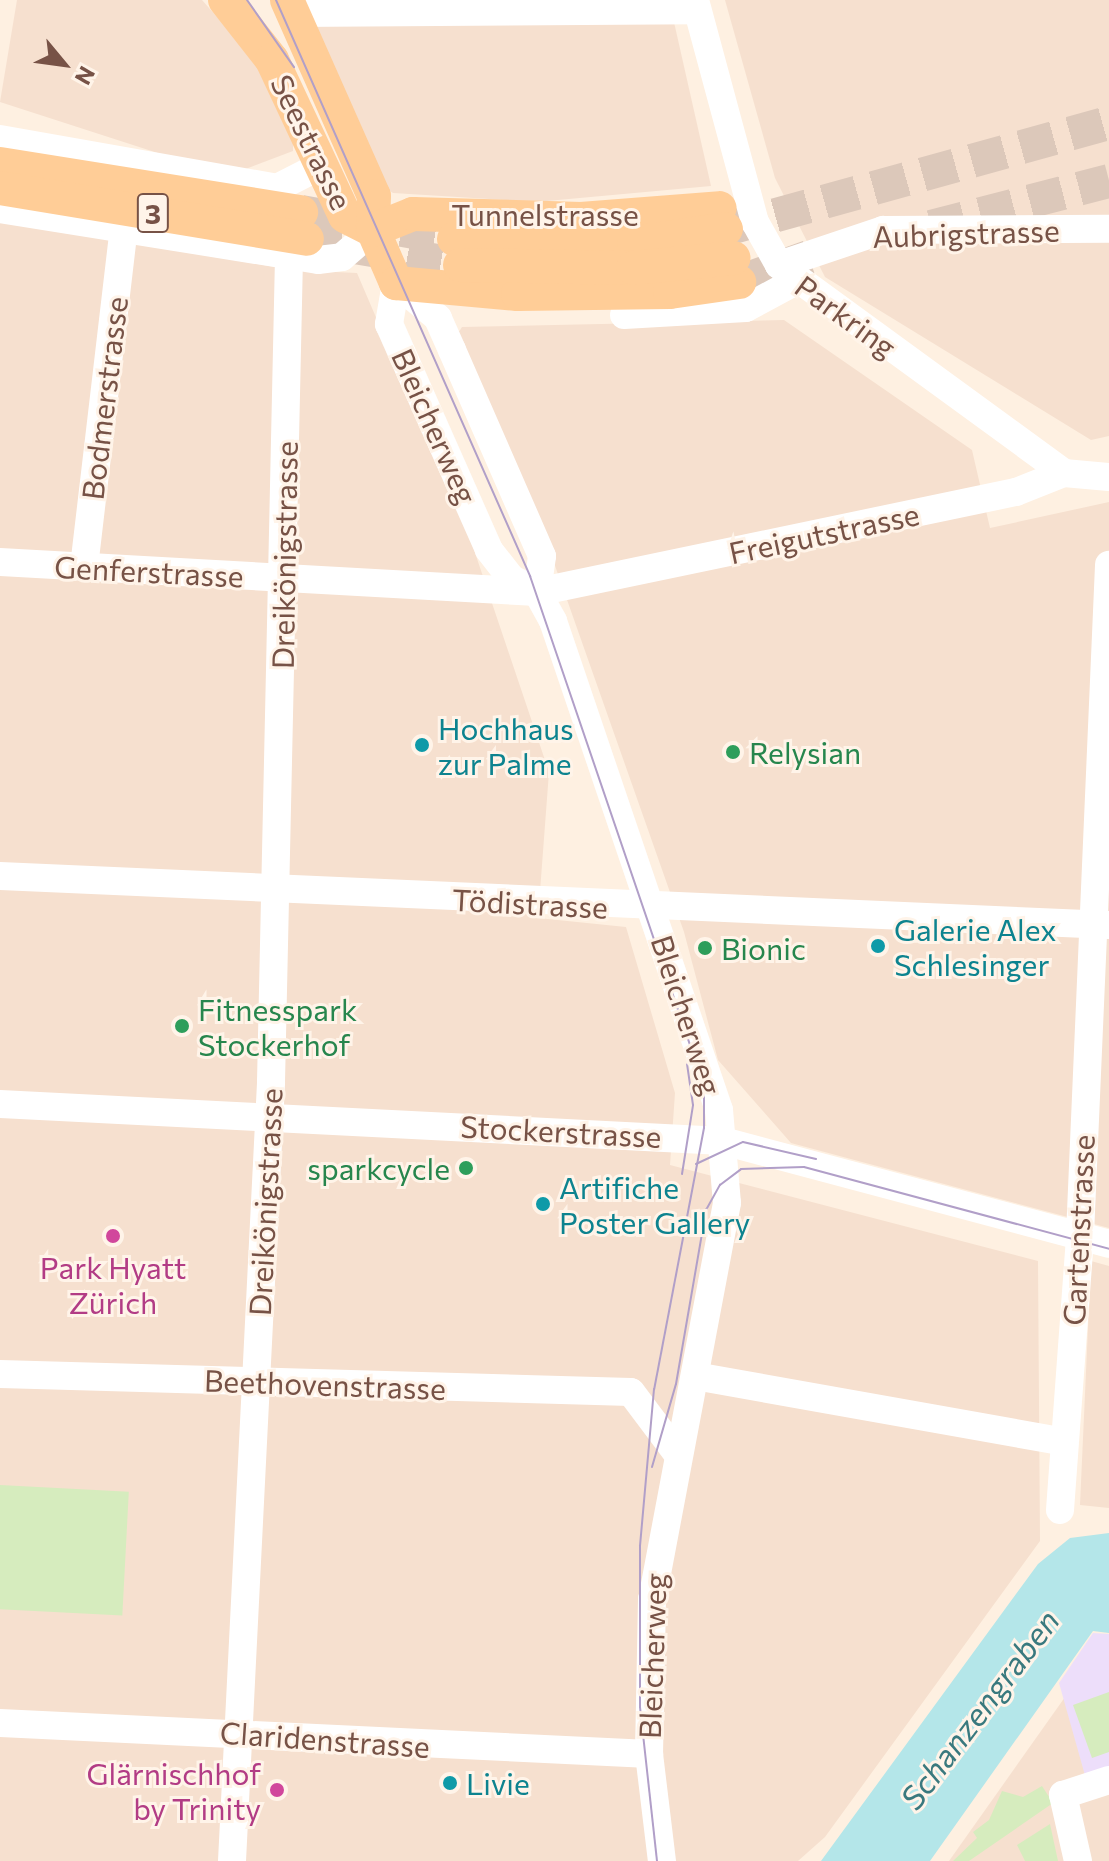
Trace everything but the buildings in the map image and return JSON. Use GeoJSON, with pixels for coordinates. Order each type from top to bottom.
{"type":"FeatureCollection","features":[{"type":"Feature","properties":{"kind":"main road","name":"Seestrasse"},"geometry":{"type":"LineString","coordinates":[[225,0],[272,60],[345,216],[373,230],[374,196],[290,7]]}},
{"type":"Feature","properties":{"kind":"main road","name":"3"},"geometry":{"type":"LineString","coordinates":[[0,164],[299,235]]}},
{"type":"Feature","properties":{"kind":"main road","name":"3"},"geometry":{"type":"LineString","coordinates":[[0,188],[299,235]]}},
{"type":"Feature","properties":{"kind":"main road","name":"Tunnelstrasse"},"geometry":{"type":"LineString","coordinates":[[373,230],[413,214],[581,219],[730,244]]}},
{"type":"Feature","properties":{"kind":"main road","name":"Bleicherweg"},"geometry":{"type":"LineString","coordinates":[[373,230],[396,283]]}},
{"type":"Feature","properties":{"kind":"main road","name":"Tunnelstrasse"},"geometry":{"type":"LineString","coordinates":[[457,252],[633,268],[730,244]]}},
{"type":"Feature","properties":{"kind":"main road"},"geometry":{"type":"LineString","coordinates":[[396,283],[518,294],[670,292],[730,244]]}},
{"type":"Feature","properties":{"kind":"street"},"geometry":{"type":"LineString","coordinates":[[290,7],[696,5]]}},
{"type":"Feature","properties":{"kind":"street","name":"Parkring"},"geometry":{"type":"LineString","coordinates":[[696,5],[760,237],[787,274],[1064,473]]}},
{"type":"Feature","properties":{"kind":"street"},"geometry":{"type":"LineString","coordinates":[[0,139],[277,188],[322,165]]}},
{"type":"Feature","properties":{"kind":"street"},"geometry":{"type":"LineString","coordinates":[[0,209],[124,229],[299,235],[342,257],[373,230]]}},
{"type":"Feature","properties":{"kind":"street","name":"Bodmerstrasse"},"geometry":{"type":"LineString","coordinates":[[84,567],[124,229]]}},
{"type":"Feature","properties":{"kind":"street","name":"Aubrigstrasse"},"geometry":{"type":"LineString","coordinates":[[624,315],[746,308],[787,274],[883,230],[1109,229]]}},
{"type":"Feature","properties":{"kind":"street","name":"Dreikönigstrasse"},"geometry":{"type":"LineString","coordinates":[[232,1861],[270,1116],[283,579],[299,235]]}},
{"type":"Feature","properties":{"kind":"street","name":"Bleicherweg"},"geometry":{"type":"LineString","coordinates":[[396,283],[389,324],[489,550],[512,579],[537,592]]}},
{"type":"Feature","properties":{"kind":"street","name":"Bleicherweg"},"geometry":{"type":"LineString","coordinates":[[396,283],[438,318],[542,556],[537,592],[652,909],[723,1141],[727,1203],[695,1376],[676,1452],[652,1599],[649,1754],[662,1861]]}},
{"type":"Feature","properties":{"kind":"street","name":"Freigutstrasse"},"geometry":{"type":"LineString","coordinates":[[537,592],[1001,496],[1064,473],[1107,485]]}},
{"type":"Feature","properties":{"kind":"street","name":"Genferstrasse"},"geometry":{"type":"LineString","coordinates":[[0,562],[537,592]]}},
{"type":"Feature","properties":{"kind":"street","name":"Gartenstrasse"},"geometry":{"type":"LineString","coordinates":[[1060,1510],[1061,1441],[1080,1235],[1101,924],[1102,738],[1109,565]]}},
{"type":"Feature","properties":{"kind":"street","name":"Tödistrasse"},"geometry":{"type":"LineString","coordinates":[[0,876],[652,909],[1101,924]]}},
{"type":"Feature","properties":{"kind":"street","name":"Stockerstrasse"},"geometry":{"type":"LineString","coordinates":[[0,1104],[723,1141],[1109,1244]]}},
{"type":"Feature","properties":{"kind":"street","name":"Beethovenstrasse"},"geometry":{"type":"LineString","coordinates":[[0,1374],[631,1392],[646,1404],[676,1452]]}},
{"type":"Feature","properties":{"kind":"street"},"geometry":{"type":"LineString","coordinates":[[695,1376],[1061,1441]]}},
{"type":"Feature","properties":{"kind":"street","name":"Claridenstrasse"},"geometry":{"type":"LineString","coordinates":[[0,1723],[649,1754]]}},
{"type":"Feature","properties":{"kind":"street"},"geometry":{"type":"LineString","coordinates":[[1078,1861],[1063,1795],[1109,1780]]}},
{"type":"Feature","properties":{"kind":"shaded area"},"geometry":{"type":"Polygon","coordinates":[[[17,0],[202,0],[255,60],[293,125],[293,151],[243,170],[167,156],[0,102],[17,0]]]}},
{"type":"Feature","properties":{"kind":"shaded area"},"geometry":{"type":"Polygon","coordinates":[[[305,0],[669,0],[711,186],[536,202],[393,193],[381,185],[305,0]]]}},
{"type":"Feature","properties":{"kind":"shaded area"},"geometry":{"type":"Polygon","coordinates":[[[725,0],[1109,0],[1109,436],[1091,440],[825,277],[775,178],[725,0]]]}},
{"type":"Feature","properties":{"kind":"shaded area"},"geometry":{"type":"Polygon","coordinates":[[[0,221],[293,270],[357,273],[468,532],[549,772],[538,918],[626,927],[675,1093],[670,1165],[1038,1261],[1040,1541],[825,1837],[798,1861],[0,1861],[0,221]]]}},
{"type":"Feature","properties":{"kind":"shaded area"},"geometry":{"type":"Polygon","coordinates":[[[784,320],[972,450],[990,528],[1109,502],[1109,1228],[791,1143],[718,1060],[684,932],[553,560],[455,338],[462,327],[784,320]]]}},
{"type":"Feature","properties":{"kind":"shaded area"},"geometry":{"type":"Polygon","coordinates":[[[1091,1261],[1109,1266],[1109,1508],[1080,1505],[1091,1261]]]}},
{"type":"Feature","properties":{"kind":"shaded area"},"geometry":{"type":"Polygon","coordinates":[[[1093,1633],[1109,1634],[1109,1771],[1086,1779],[1059,1683],[1093,1633]]]}},
{"type":"Feature","properties":{"kind":"shaded area"},"geometry":{"type":"Polygon","coordinates":[[[1109,1635],[1109,1861],[949,1861],[1109,1635]]]}},
{"type":"Feature","properties":{"kind":"green space"},"geometry":{"type":"Polygon","coordinates":[[[0,1485],[129,1492],[122,1616],[0,1609],[0,1485]]]}},
{"type":"Feature","properties":{"kind":"green space"},"geometry":{"type":"Polygon","coordinates":[[[1109,1692],[1109,1752],[1092,1758],[1073,1705],[1109,1692]]]}},
{"type":"Feature","properties":{"kind":"green space"},"geometry":{"type":"Polygon","coordinates":[[[1042,1786],[1053,1803],[969,1861],[953,1861],[977,1838],[973,1832],[989,1820],[1002,1791],[1023,1797],[1042,1786]]]}},
{"type":"Feature","properties":{"kind":"green space"},"geometry":{"type":"Polygon","coordinates":[[[1050,1824],[1058,1861],[1025,1861],[1017,1845],[1050,1824]]]}},
{"type":"Feature","properties":{"kind":"water","name":"Schanzengraben"},"geometry":{"type":"Polygon","coordinates":[[[1109,1533],[1109,1633],[1093,1631],[930,1861],[821,1861],[1038,1564],[1070,1538],[1109,1533]]]}},
{"type":"Feature","properties":{"kind":"tunnel"},"geometry":{"type":"LineString","coordinates":[[726,229],[1109,123]]}},
{"type":"Feature","properties":{"kind":"tunnel"},"geometry":{"type":"LineString","coordinates":[[931,227],[1109,181]]}},
{"type":"Feature","properties":{"kind":"tunnel"},"geometry":{"type":"LineString","coordinates":[[301,212],[454,239]]}},
{"type":"Feature","properties":{"kind":"tunnel"},"geometry":{"type":"LineString","coordinates":[[307,239],[460,265]]}},
{"type":"Feature","properties":{"kind":"tunnel"},"geometry":{"type":"LineString","coordinates":[[739,282],[809,257]]}},
{"type":"Feature","properties":{"kind":"tram line"},"geometry":{"type":"LineString","coordinates":[[247,0],[294,67]]}},
{"type":"Feature","properties":{"kind":"tram line"},"geometry":{"type":"LineString","coordinates":[[276,0],[530,576],[704,1086],[704,1128],[654,1389],[640,1546],[640,1707],[657,1861]]}},
{"type":"Feature","properties":{"kind":"tram line"},"geometry":{"type":"LineString","coordinates":[[682,1174],[693,1105],[687,1064]]}},
{"type":"Feature","properties":{"kind":"tram line"},"geometry":{"type":"LineString","coordinates":[[696,1164],[743,1142],[816,1159]]}},
{"type":"Feature","properties":{"kind":"tram line"},"geometry":{"type":"LineString","coordinates":[[652,1467],[676,1384],[706,1210],[720,1185],[741,1169],[804,1167],[1109,1249]]}},
{"type":"Feature","properties":{"kind":"place","name":"Hochhaus zur Palme"},"geometry":{"type":"Point","coordinates":[422,745]}},
{"type":"Feature","properties":{"kind":"place","name":"Relysian"},"geometry":{"type":"Point","coordinates":[733,752]}},
{"type":"Feature","properties":{"kind":"place","name":"Galerie Alex Schlesinger"},"geometry":{"type":"Point","coordinates":[878,946]}},
{"type":"Feature","properties":{"kind":"place","name":"Bionic"},"geometry":{"type":"Point","coordinates":[705,948]}},
{"type":"Feature","properties":{"kind":"place","name":"Fitnesspark Stockerhof"},"geometry":{"type":"Point","coordinates":[182,1026]}},
{"type":"Feature","properties":{"kind":"place","name":"sparkcycle"},"geometry":{"type":"Point","coordinates":[466,1168]}},
{"type":"Feature","properties":{"kind":"place","name":"Artifiche Poster Gallery"},"geometry":{"type":"Point","coordinates":[543,1204]}},
{"type":"Feature","properties":{"kind":"place","name":"Park Hyatt Zürich"},"geometry":{"type":"Point","coordinates":[113,1236]}},
{"type":"Feature","properties":{"kind":"place","name":"Livie"},"geometry":{"type":"Point","coordinates":[450,1783]}},
{"type":"Feature","properties":{"kind":"place","name":"Glärnischhof by Trinity"},"geometry":{"type":"Point","coordinates":[277,1790]}}]}
